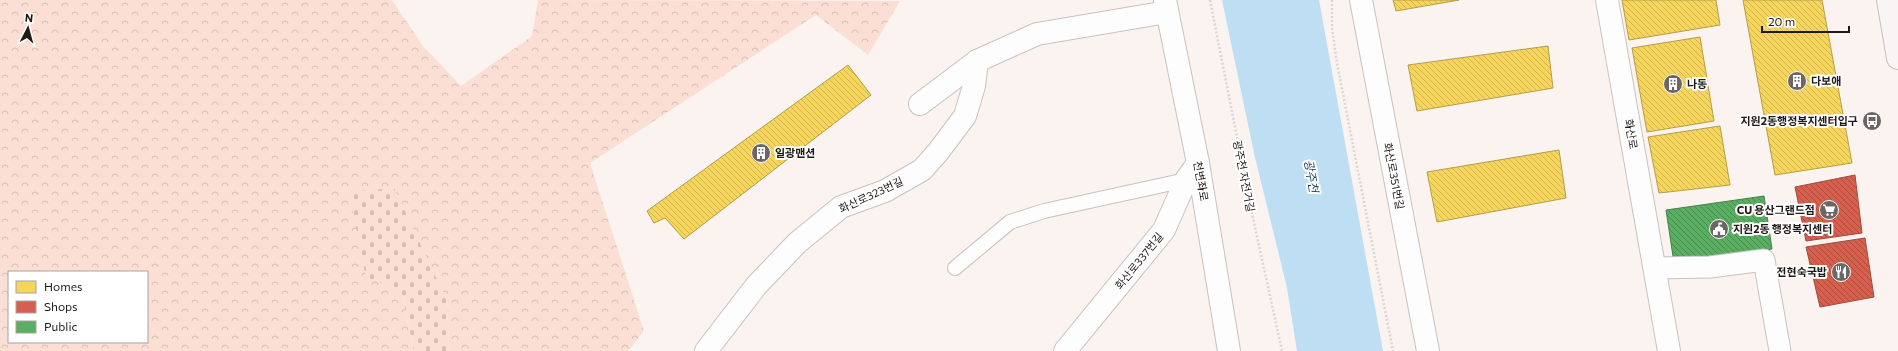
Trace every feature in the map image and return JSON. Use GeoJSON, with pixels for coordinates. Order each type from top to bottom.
{"type":"FeatureCollection","features":[{"type":"Feature","properties":{"kind":"main road"},"geometry":{"type":"LineString","coordinates":[[1888,0],[1898,58]]}},
{"type":"Feature","properties":{"kind":"street","name":"화산로351번길"},"geometry":{"type":"LineString","coordinates":[[1361,0],[1428,351]]}},
{"type":"Feature","properties":{"kind":"street","name":"화산로"},"geometry":{"type":"LineString","coordinates":[[1607,0],[1669,351]]}},
{"type":"Feature","properties":{"kind":"street","name":"천변좌로"},"geometry":{"type":"LineString","coordinates":[[920,104],[977,61],[1037,34],[1166,6],[1192,172],[1229,351]]}},
{"type":"Feature","properties":{"kind":"street","name":"화산로323번길"},"geometry":{"type":"LineString","coordinates":[[706,351],[756,286],[797,243],[840,207],[885,191],[922,170],[938,152],[965,116],[974,86],[977,61]]}},
{"type":"Feature","properties":{"kind":"street","name":"화산로337번길"},"geometry":{"type":"LineString","coordinates":[[1065,351],[1164,230],[1192,172]]}},
{"type":"Feature","properties":{"kind":"street"},"geometry":{"type":"LineString","coordinates":[[1654,268],[1710,267],[1764,260],[1780,351]]}},
{"type":"Feature","properties":{"kind":"lane","name":"천변좌로"},"geometry":{"type":"LineString","coordinates":[[955,268],[1010,222],[1044,211],[1192,172]]}},
{"type":"Feature","properties":{"kind":"path","name":"광주천 자전거길"},"geometry":{"type":"LineString","coordinates":[[1210,0],[1253,218],[1282,351]]}},
{"type":"Feature","properties":{"kind":"path"},"geometry":{"type":"LineString","coordinates":[[1332,0],[1332,28],[1337,64],[1393,351]]}},
{"type":"Feature","properties":{"kind":"green space"},"geometry":{"type":"Polygon","coordinates":[[[0,0],[392,0],[423,46],[461,86],[532,36],[538,0],[900,1],[868,55],[816,15],[590,163],[644,331],[628,351],[449,351],[447,301],[393,188],[401,289],[414,351],[0,351],[0,0]]]}},
{"type":"Feature","properties":{"kind":"green space"},"geometry":{"type":"Polygon","coordinates":[[[394,188],[447,301],[449,351],[414,351],[401,289],[366,278],[349,192],[394,188]]]}},
{"type":"Feature","properties":{"kind":"water","name":"광주천"},"geometry":{"type":"Polygon","coordinates":[[[1222,0],[1319,0],[1383,351],[1297,351],[1287,288],[1254,153],[1222,0]]]}},
{"type":"Feature","properties":{"kind":"building: Homes"},"geometry":{"type":"Polygon","coordinates":[[[1393,0],[1459,0],[1396,11],[1393,0]]]}},
{"type":"Feature","properties":{"kind":"building: Homes"},"geometry":{"type":"Polygon","coordinates":[[[1622,0],[1716,0],[1720,25],[1629,40],[1622,0]]]}},
{"type":"Feature","properties":{"kind":"building: Homes","name":"다보애"},"geometry":{"type":"Polygon","coordinates":[[[1743,0],[1822,0],[1852,163],[1775,175],[1743,0]]]}},
{"type":"Feature","properties":{"kind":"building: Homes","name":"나동"},"geometry":{"type":"Polygon","coordinates":[[[1700,37],[1714,121],[1647,132],[1632,48],[1700,37]]]}},
{"type":"Feature","properties":{"kind":"building: Homes"},"geometry":{"type":"Polygon","coordinates":[[[1548,46],[1553,88],[1417,111],[1408,65],[1548,46]]]}},
{"type":"Feature","properties":{"kind":"building: Homes","name":"일광맨션"},"geometry":{"type":"Polygon","coordinates":[[[848,65],[871,95],[684,239],[665,218],[654,223],[647,211],[848,65]]]}},
{"type":"Feature","properties":{"kind":"building: Homes"},"geometry":{"type":"Polygon","coordinates":[[[1720,126],[1730,185],[1659,193],[1648,137],[1720,126]]]}},
{"type":"Feature","properties":{"kind":"building: Homes"},"geometry":{"type":"Polygon","coordinates":[[[1559,150],[1566,198],[1437,222],[1427,172],[1559,150]]]}},
{"type":"Feature","properties":{"kind":"building: Shops","name":"CU 용산그랜드점"},"geometry":{"type":"Polygon","coordinates":[[[1855,175],[1862,233],[1806,241],[1795,187],[1855,175]]]}},
{"type":"Feature","properties":{"kind":"building: Shops","name":"전현숙국밥"},"geometry":{"type":"Polygon","coordinates":[[[1865,238],[1874,297],[1820,307],[1806,247],[1865,238]]]}},
{"type":"Feature","properties":{"kind":"building: Public","name":"지원2동 행정복지센터"},"geometry":{"type":"Polygon","coordinates":[[[1764,196],[1772,249],[1674,263],[1666,210],[1764,196]]]}},
{"type":"Feature","properties":{"kind":"place","name":"다보애"},"geometry":{"type":"Point","coordinates":[1797,81]}},
{"type":"Feature","properties":{"kind":"place","name":"나동"},"geometry":{"type":"Point","coordinates":[1673,84]}},
{"type":"Feature","properties":{"kind":"place","name":"지원2동행정복지센터입구"},"geometry":{"type":"Point","coordinates":[1872,121]}},
{"type":"Feature","properties":{"kind":"place","name":"일광맨션"},"geometry":{"type":"Point","coordinates":[761,153]}},
{"type":"Feature","properties":{"kind":"place","name":"CU 용산그랜드점"},"geometry":{"type":"Point","coordinates":[1829,210]}},
{"type":"Feature","properties":{"kind":"place","name":"지원2동 행정복지센터"},"geometry":{"type":"Point","coordinates":[1719,229]}},
{"type":"Feature","properties":{"kind":"place","name":"전현숙국밥"},"geometry":{"type":"Point","coordinates":[1841,272]}}]}
